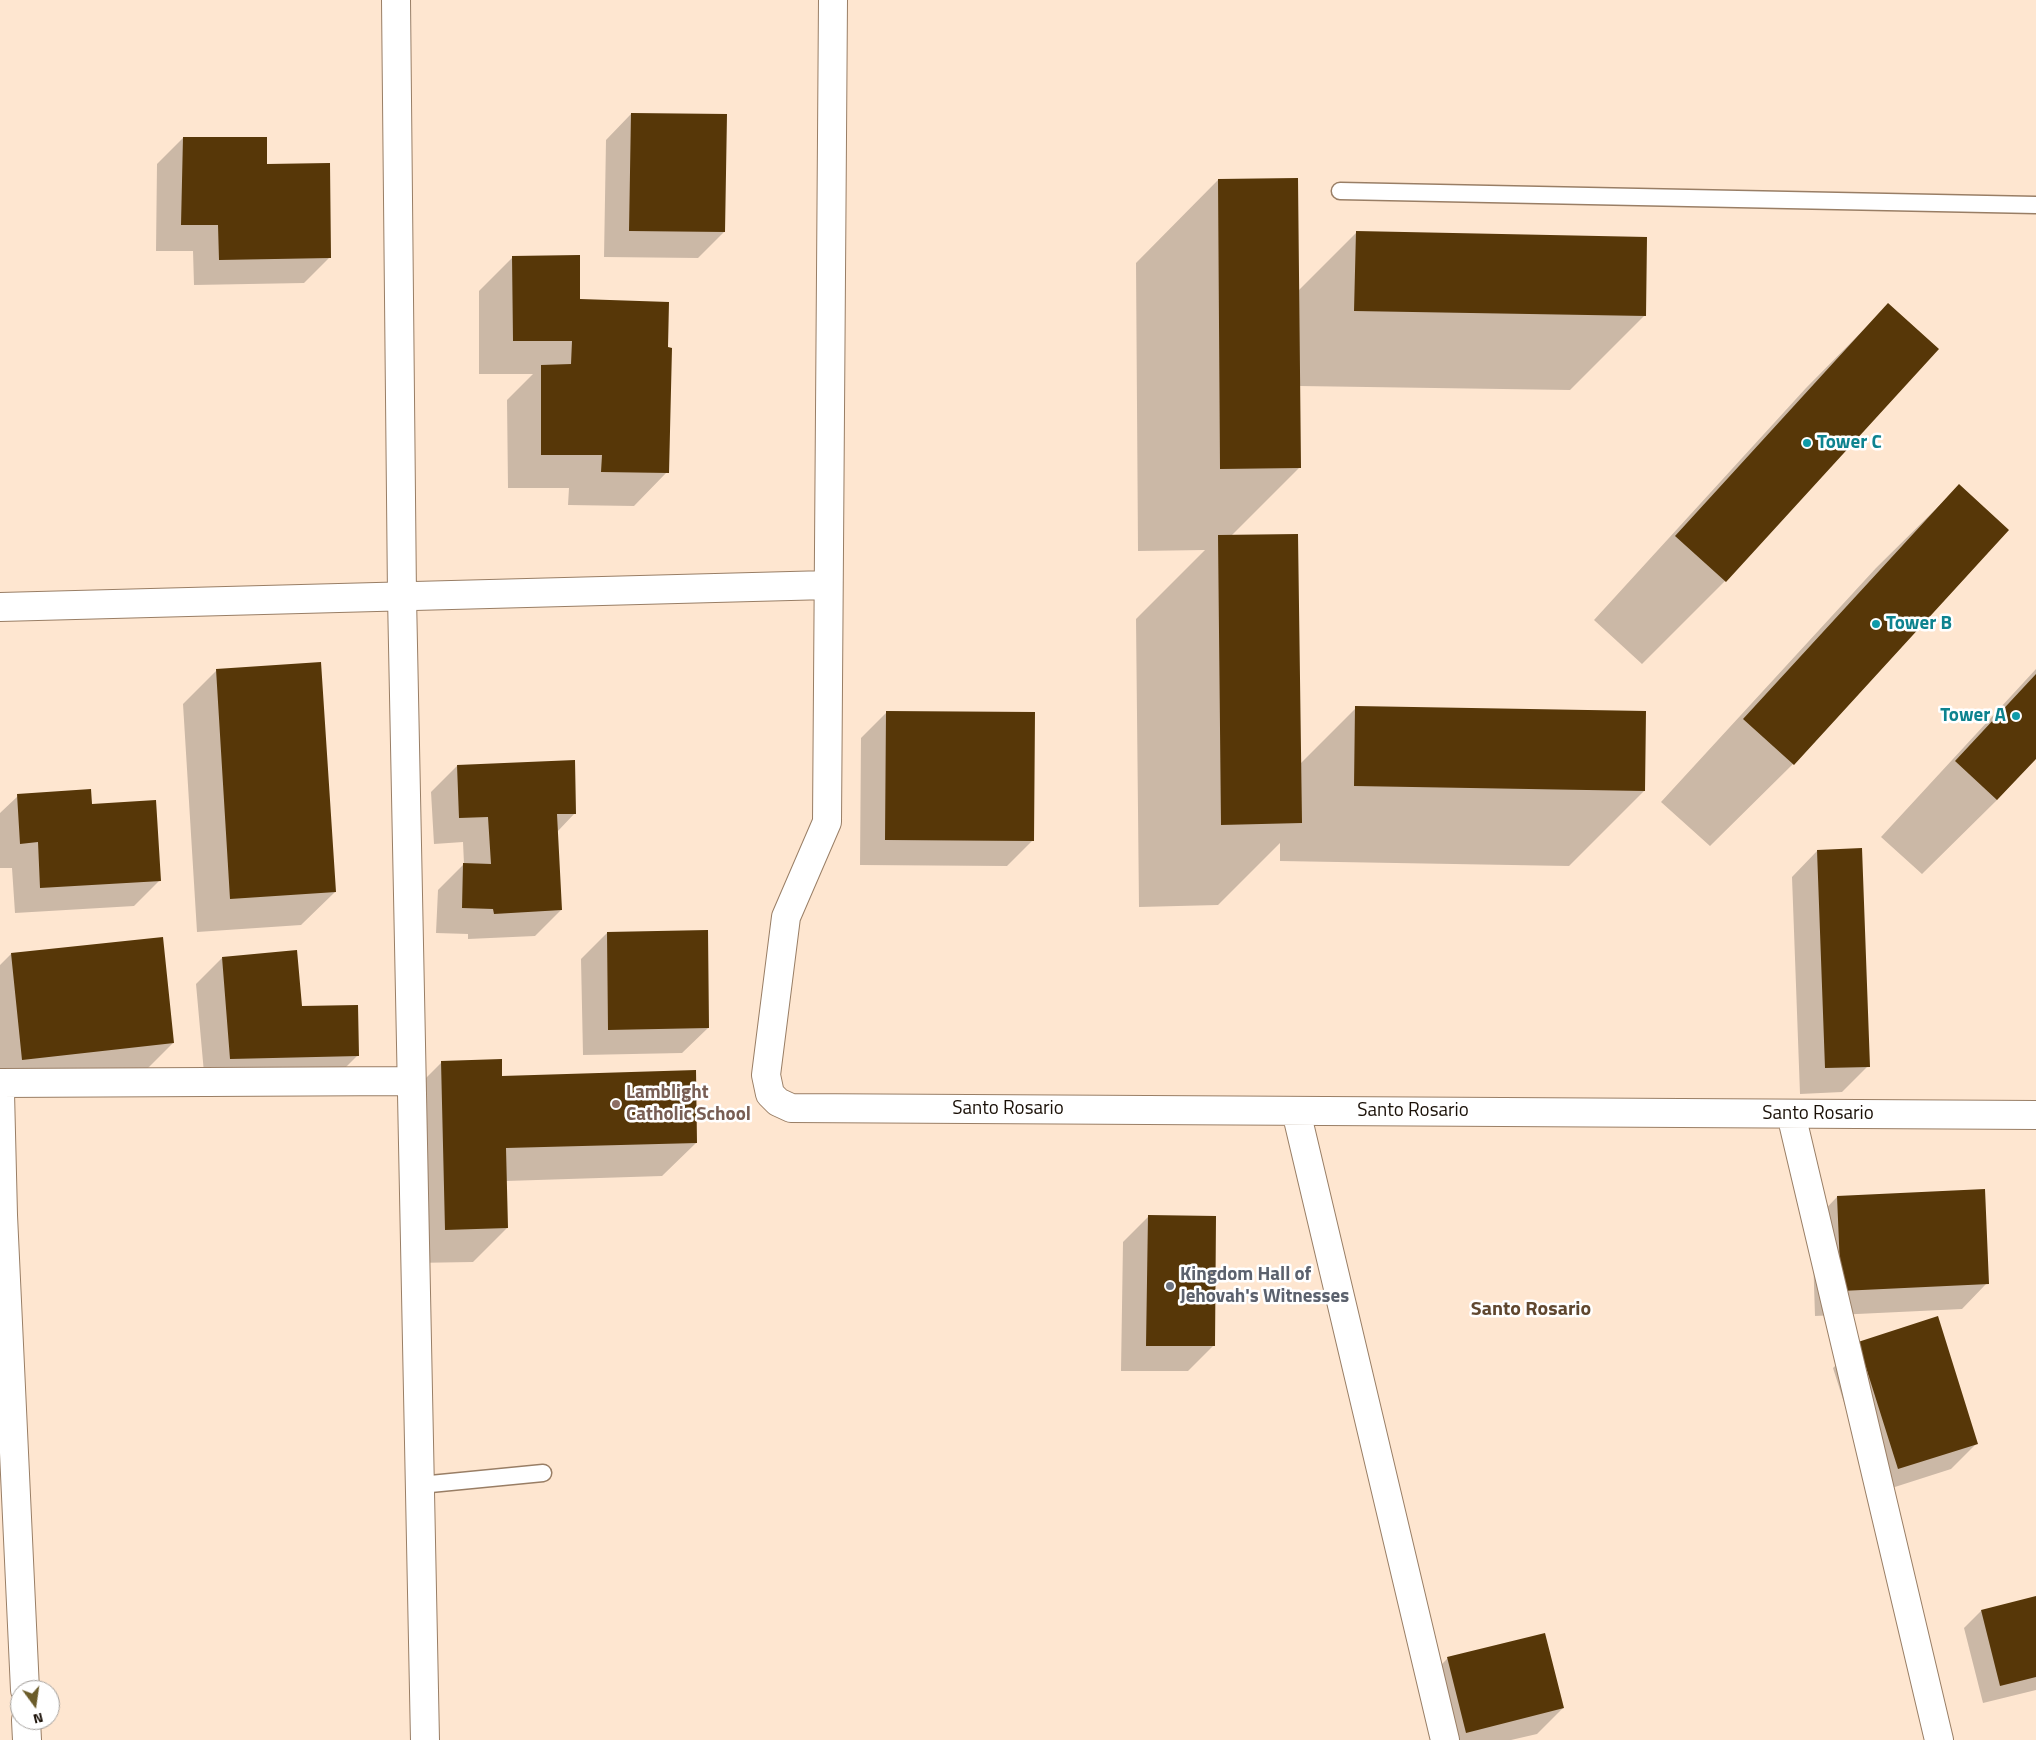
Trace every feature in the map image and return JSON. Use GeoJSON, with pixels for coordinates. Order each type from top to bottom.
{"type":"FeatureCollection","features":[{"type":"Feature","properties":{"kind":"street"},"geometry":{"type":"LineString","coordinates":[[396,0],[402,596],[425,1740]]}},
{"type":"Feature","properties":{"kind":"street"},"geometry":{"type":"LineString","coordinates":[[0,607],[828,585],[833,0]]}},
{"type":"Feature","properties":{"kind":"street","name":"Santo Rosario"},"geometry":{"type":"LineString","coordinates":[[828,585],[827,822],[786,917],[766,1075],[770,1094],[778,1102],[791,1108],[2036,1115]]}},
{"type":"Feature","properties":{"kind":"street"},"geometry":{"type":"LineString","coordinates":[[0,1083],[412,1081]]}},
{"type":"Feature","properties":{"kind":"street"},"geometry":{"type":"LineString","coordinates":[[0,1092],[3,1215],[25,1680]]}},
{"type":"Feature","properties":{"kind":"street"},"geometry":{"type":"LineString","coordinates":[[1296,1111],[1445,1740]]}},
{"type":"Feature","properties":{"kind":"street"},"geometry":{"type":"LineString","coordinates":[[1791,1114],[1939,1740]]}},
{"type":"Feature","properties":{"kind":"lane"},"geometry":{"type":"LineString","coordinates":[[1340,191],[2036,205]]}},
{"type":"Feature","properties":{"kind":"lane"},"geometry":{"type":"LineString","coordinates":[[420,1485],[543,1473]]}},
{"type":"Feature","properties":{"kind":"building"},"geometry":{"type":"Polygon","coordinates":[[[631,113],[727,114],[725,232],[629,231],[631,113]]]}},
{"type":"Feature","properties":{"kind":"building"},"geometry":{"type":"Polygon","coordinates":[[[183,137],[267,137],[267,164],[330,163],[331,258],[219,260],[218,225],[181,225],[183,137]]]}},
{"type":"Feature","properties":{"kind":"building"},"geometry":{"type":"Polygon","coordinates":[[[1298,178],[1301,468],[1220,469],[1218,179],[1298,178]]]}},
{"type":"Feature","properties":{"kind":"building"},"geometry":{"type":"Polygon","coordinates":[[[1356,231],[1647,237],[1646,316],[1354,311],[1356,231]]]}},
{"type":"Feature","properties":{"kind":"building"},"geometry":{"type":"Polygon","coordinates":[[[580,255],[580,299],[669,302],[668,347],[672,348],[669,473],[601,472],[602,455],[541,455],[541,365],[571,364],[572,341],[513,341],[512,256],[580,255]]]}},
{"type":"Feature","properties":{"kind":"building","name":"Tower C"},"geometry":{"type":"Polygon","coordinates":[[[1888,303],[1939,349],[1726,582],[1675,536],[1888,303]]]}},
{"type":"Feature","properties":{"kind":"building","name":"Tower B"},"geometry":{"type":"Polygon","coordinates":[[[1959,484],[2009,530],[1794,765],[1743,719],[1959,484]]]}},
{"type":"Feature","properties":{"kind":"building"},"geometry":{"type":"Polygon","coordinates":[[[1298,534],[1302,823],[1221,825],[1218,535],[1298,534]]]}},
{"type":"Feature","properties":{"kind":"building"},"geometry":{"type":"Polygon","coordinates":[[[321,662],[336,892],[230,899],[216,669],[321,662]]]}},
{"type":"Feature","properties":{"kind":"building","name":"Tower A"},"geometry":{"type":"Polygon","coordinates":[[[2036,674],[2036,759],[1997,800],[1955,761],[2036,674]]]}},
{"type":"Feature","properties":{"kind":"building"},"geometry":{"type":"Polygon","coordinates":[[[1355,706],[1646,711],[1645,791],[1354,786],[1355,706]]]}},
{"type":"Feature","properties":{"kind":"building"},"geometry":{"type":"Polygon","coordinates":[[[886,711],[1035,712],[1034,841],[885,840],[886,711]]]}},
{"type":"Feature","properties":{"kind":"building"},"geometry":{"type":"Polygon","coordinates":[[[575,760],[576,814],[557,814],[562,910],[494,914],[493,909],[462,908],[463,863],[491,864],[488,817],[459,818],[457,765],[575,760]]]}},
{"type":"Feature","properties":{"kind":"building"},"geometry":{"type":"Polygon","coordinates":[[[91,789],[92,804],[156,800],[161,881],[40,888],[38,842],[20,844],[17,794],[91,789]]]}},
{"type":"Feature","properties":{"kind":"building"},"geometry":{"type":"Polygon","coordinates":[[[1862,848],[1870,1067],[1825,1068],[1817,850],[1862,848]]]}},
{"type":"Feature","properties":{"kind":"building"},"geometry":{"type":"Polygon","coordinates":[[[708,930],[709,1028],[608,1030],[607,932],[708,930]]]}},
{"type":"Feature","properties":{"kind":"building"},"geometry":{"type":"Polygon","coordinates":[[[163,937],[174,1043],[22,1060],[11,953],[163,937]]]}},
{"type":"Feature","properties":{"kind":"building"},"geometry":{"type":"Polygon","coordinates":[[[297,950],[302,1006],[358,1005],[359,1056],[230,1059],[222,957],[297,950]]]}},
{"type":"Feature","properties":{"kind":"building"},"geometry":{"type":"Polygon","coordinates":[[[502,1059],[502,1076],[696,1070],[697,1143],[506,1148],[508,1228],[445,1230],[441,1061],[502,1059]]]}},
{"type":"Feature","properties":{"kind":"building"},"geometry":{"type":"Polygon","coordinates":[[[1985,1189],[1989,1284],[1841,1291],[1837,1196],[1985,1189]]]}},
{"type":"Feature","properties":{"kind":"building"},"geometry":{"type":"Polygon","coordinates":[[[1148,1215],[1216,1216],[1215,1346],[1146,1346],[1148,1215]]]}},
{"type":"Feature","properties":{"kind":"building"},"geometry":{"type":"Polygon","coordinates":[[[1938,1316],[1978,1444],[1898,1469],[1858,1342],[1938,1316]]]}},
{"type":"Feature","properties":{"kind":"building"},"geometry":{"type":"Polygon","coordinates":[[[2036,1596],[2036,1677],[2000,1686],[1981,1610],[2036,1596]]]}},
{"type":"Feature","properties":{"kind":"building"},"geometry":{"type":"Polygon","coordinates":[[[1545,1633],[1564,1708],[1466,1733],[1447,1657],[1545,1633]]]}},
{"type":"Feature","properties":{"kind":"place","name":"Tower C"},"geometry":{"type":"Point","coordinates":[1807,443]}},
{"type":"Feature","properties":{"kind":"place","name":"Tower B"},"geometry":{"type":"Point","coordinates":[1876,624]}},
{"type":"Feature","properties":{"kind":"place","name":"Tower A"},"geometry":{"type":"Point","coordinates":[2016,716]}},
{"type":"Feature","properties":{"kind":"place","name":"Lamblight Catholic School"},"geometry":{"type":"Point","coordinates":[616,1104]}},
{"type":"Feature","properties":{"kind":"place","name":"Kingdom Hall of Jehovah's Witnesses"},"geometry":{"type":"Point","coordinates":[1170,1286]}},
{"type":"Feature","properties":{"kind":"district","name":"Santo Rosario"},"geometry":{"type":"Point","coordinates":[1531,1310]}}]}
